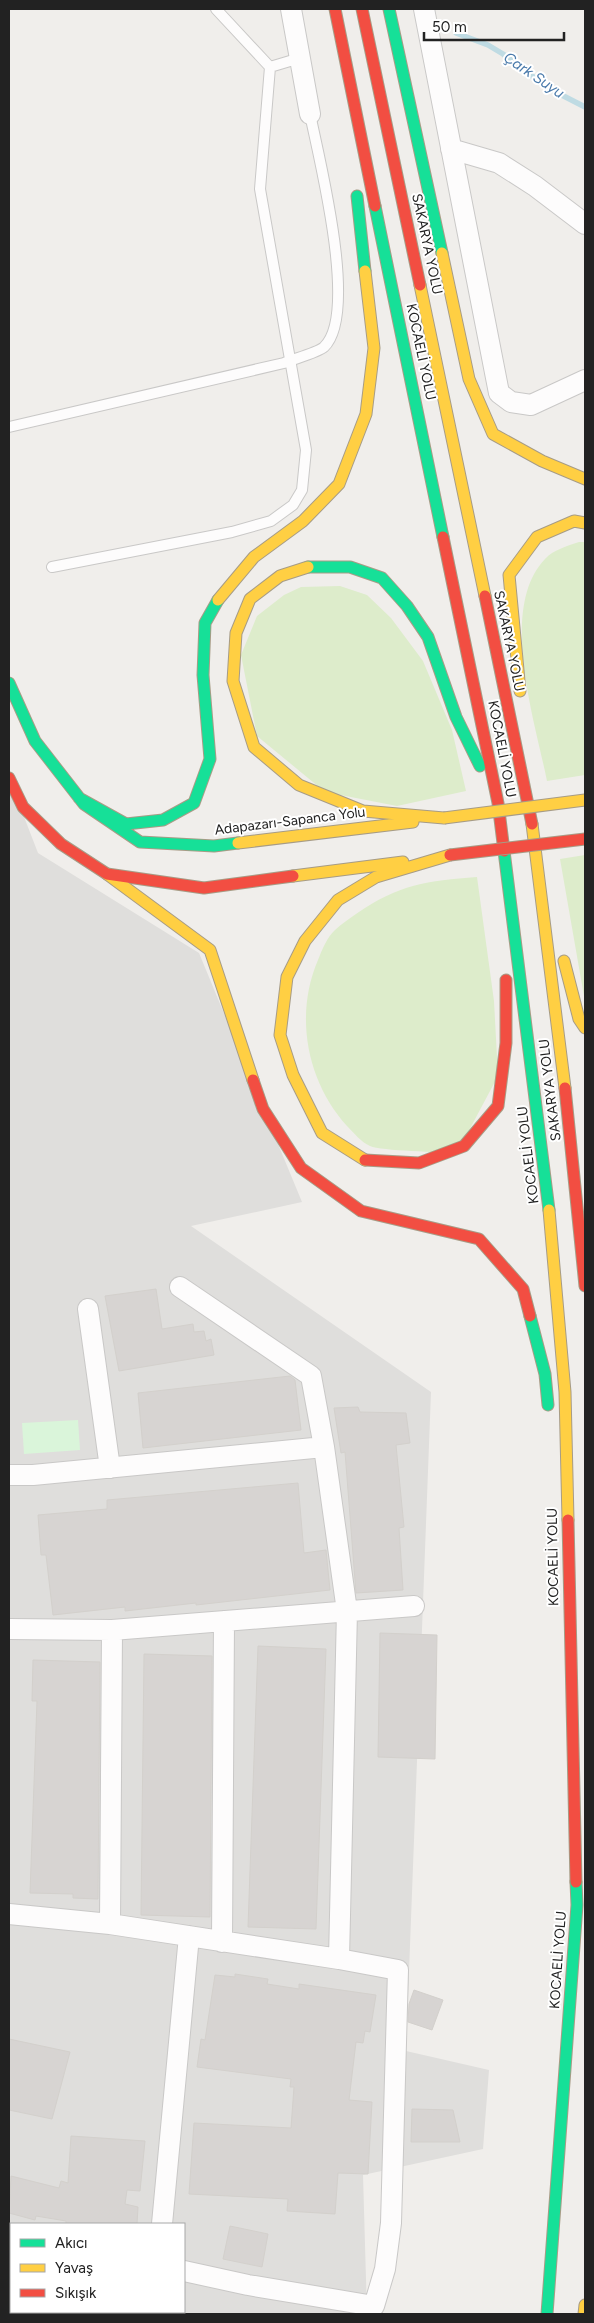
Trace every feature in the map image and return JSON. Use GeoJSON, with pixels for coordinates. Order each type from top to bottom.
{"type":"FeatureCollection","features":[{"type":"Feature","properties":{"kind":"main road","name":"KOCAELİ YOLU"},"geometry":{"type":"LineString","coordinates":[[335,9],[498,803],[547,1181],[564,1382],[577,1905],[547,2314]]}},
{"type":"Feature","properties":{"kind":"main road","name":"SAKARYA YOLU"},"geometry":{"type":"LineString","coordinates":[[362,9],[532,822],[570,1127],[585,1286]]}},
{"type":"Feature","properties":{"kind":"main road"},"geometry":{"type":"LineString","coordinates":[[388,9],[469,379],[493,434],[542,461],[585,479]]}},
{"type":"Feature","properties":{"kind":"main road"},"geometry":{"type":"LineString","coordinates":[[338,26],[352,153]]}},
{"type":"Feature","properties":{"kind":"main road"},"geometry":{"type":"LineString","coordinates":[[79,798],[126,824],[163,820],[194,803],[210,759],[203,675],[205,623],[221,595],[254,558],[303,521],[339,484],[366,414],[374,348],[356,182]]}},
{"type":"Feature","properties":{"kind":"main road"},"geometry":{"type":"LineString","coordinates":[[532,822],[509,575],[537,537],[574,521],[585,523]]}},
{"type":"Feature","properties":{"kind":"main road"},"geometry":{"type":"LineString","coordinates":[[498,803],[456,717],[428,637],[407,606],[382,578],[350,567],[313,566],[280,576],[250,599],[236,633],[233,680],[254,747],[299,785],[363,811],[444,818],[585,800]]}},
{"type":"Feature","properties":{"kind":"main road","name":"Adapazarı-Sapanca Yolu"},"geometry":{"type":"LineString","coordinates":[[9,683],[35,742],[79,798],[84,804],[140,842],[214,846],[444,818]]}},
{"type":"Feature","properties":{"kind":"main road"},"geometry":{"type":"LineString","coordinates":[[9,778],[23,807],[61,844],[107,874],[210,950],[263,1109],[301,1168],[361,1211],[479,1239],[523,1289],[545,1374],[548,1414]]}},
{"type":"Feature","properties":{"kind":"main road"},"geometry":{"type":"LineString","coordinates":[[533,835],[579,1019],[585,1028]]}},
{"type":"Feature","properties":{"kind":"main road"},"geometry":{"type":"LineString","coordinates":[[107,874],[204,888],[585,839]]}},
{"type":"Feature","properties":{"kind":"main road"},"geometry":{"type":"LineString","coordinates":[[450,855],[376,877],[338,900],[305,941],[287,977],[280,1035],[293,1075],[322,1133],[363,1160],[419,1163],[464,1146],[498,1106],[506,1042],[507,873]]}},
{"type":"Feature","properties":{"kind":"main road"},"geometry":{"type":"LineString","coordinates":[[556,1502],[571,1688]]}},
{"type":"Feature","properties":{"kind":"main road"},"geometry":{"type":"LineString","coordinates":[[584,2314],[585,2305]]}},
{"type":"Feature","properties":{"kind":"street"},"geometry":{"type":"LineString","coordinates":[[291,9],[310,114]]}},
{"type":"Feature","properties":{"kind":"street"},"geometry":{"type":"LineString","coordinates":[[424,9],[499,393],[511,402],[531,406],[585,380]]}},
{"type":"Feature","properties":{"kind":"street"},"geometry":{"type":"LineString","coordinates":[[451,149],[499,163],[535,186],[585,224]]}},
{"type":"Feature","properties":{"kind":"street"},"geometry":{"type":"LineString","coordinates":[[180,1287],[310,1376],[324,1447],[347,1611],[339,1959]]}},
{"type":"Feature","properties":{"kind":"street"},"geometry":{"type":"LineString","coordinates":[[88,1309],[110,1468]]}},
{"type":"Feature","properties":{"kind":"street"},"geometry":{"type":"LineString","coordinates":[[9,1475],[110,1468],[324,1447]]}},
{"type":"Feature","properties":{"kind":"street"},"geometry":{"type":"LineString","coordinates":[[9,1629],[112,1630],[414,1606]]}},
{"type":"Feature","properties":{"kind":"street"},"geometry":{"type":"LineString","coordinates":[[222,1942],[224,1621]]}},
{"type":"Feature","properties":{"kind":"street"},"geometry":{"type":"LineString","coordinates":[[110,1924],[112,1630]]}},
{"type":"Feature","properties":{"kind":"street"},"geometry":{"type":"LineString","coordinates":[[9,1914],[110,1924],[339,1959],[398,1970],[391,2223],[384,2269],[373,2310],[185,2271]]}},
{"type":"Feature","properties":{"kind":"street"},"geometry":{"type":"LineString","coordinates":[[162,2223],[188,1936]]}},
{"type":"Feature","properties":{"kind":"lane"},"geometry":{"type":"LineString","coordinates":[[52,567],[232,532],[271,521],[293,505],[302,490],[306,450],[260,189],[270,67],[216,9]]}},
{"type":"Feature","properties":{"kind":"lane"},"geometry":{"type":"LineString","coordinates":[[270,67],[300,58]]}},
{"type":"Feature","properties":{"kind":"lane"},"geometry":{"type":"LineString","coordinates":[[9,427],[290,360],[323,348],[332,332],[338,302],[337,249],[310,114]]}},
{"type":"Feature","properties":{"kind":"shaded area"},"geometry":{"type":"Polygon","coordinates":[[[9,778],[38,853],[199,953],[302,1202],[191,1226],[431,1392],[406,2051],[489,2070],[483,2149],[363,2175],[367,2314],[9,2314],[9,778]]]}},
{"type":"Feature","properties":{"kind":"green space"},"geometry":{"type":"Polygon","coordinates":[[[579,542],[585,542],[585,775],[547,781],[524,666],[522,635],[524,606],[531,580],[545,559],[556,551],[579,542]]]}},
{"type":"Feature","properties":{"kind":"green space"},"geometry":{"type":"Polygon","coordinates":[[[340,586],[367,595],[391,618],[423,661],[452,730],[466,791],[397,806],[325,792],[257,736],[241,655],[257,616],[284,595],[301,587],[340,586]]]}},
{"type":"Feature","properties":{"kind":"green space"},"geometry":{"type":"Polygon","coordinates":[[[585,855],[585,1002],[560,859],[585,855]]]}},
{"type":"Feature","properties":{"kind":"green space"},"geometry":{"type":"Polygon","coordinates":[[[477,877],[494,1001],[498,1076],[457,1153],[398,1150],[370,1146],[347,1126],[333,1109],[322,1089],[308,1048],[306,1026],[307,1003],[311,981],[318,960],[327,940],[337,928],[371,904],[386,896],[400,890],[428,883],[477,877]]]}},
{"type":"Feature","properties":{"kind":"green space"},"geometry":{"type":"Polygon","coordinates":[[[78,1420],[80,1450],[24,1454],[22,1423],[78,1420]]]}},
{"type":"Feature","properties":{"kind":"building"},"geometry":{"type":"Polygon","coordinates":[[[156,1289],[162,1329],[193,1324],[194,1332],[204,1331],[206,1341],[211,1339],[214,1355],[119,1371],[105,1296],[156,1289]]]}},
{"type":"Feature","properties":{"kind":"building"},"geometry":{"type":"Polygon","coordinates":[[[290,1376],[295,1380],[301,1430],[143,1448],[138,1393],[290,1376]]]}},
{"type":"Feature","properties":{"kind":"building"},"geometry":{"type":"Polygon","coordinates":[[[358,1407],[360,1412],[406,1413],[410,1443],[396,1445],[404,1527],[399,1528],[403,1590],[356,1593],[345,1452],[341,1453],[334,1408],[358,1407]]]}},
{"type":"Feature","properties":{"kind":"building"},"geometry":{"type":"Polygon","coordinates":[[[298,1483],[304,1553],[326,1550],[330,1590],[196,1605],[196,1603],[125,1611],[125,1607],[53,1615],[46,1555],[41,1555],[38,1515],[107,1509],[107,1500],[298,1483]]]}},
{"type":"Feature","properties":{"kind":"building"},"geometry":{"type":"Polygon","coordinates":[[[380,1633],[437,1635],[435,1759],[378,1757],[380,1633]]]}},
{"type":"Feature","properties":{"kind":"building"},"geometry":{"type":"Polygon","coordinates":[[[258,1646],[326,1649],[316,1929],[248,1927],[258,1646]]]}},
{"type":"Feature","properties":{"kind":"building"},"geometry":{"type":"Polygon","coordinates":[[[144,1654],[212,1656],[210,1917],[141,1915],[144,1654]]]}},
{"type":"Feature","properties":{"kind":"building"},"geometry":{"type":"Polygon","coordinates":[[[33,1660],[100,1662],[98,1899],[73,1898],[73,1894],[30,1893],[37,1701],[32,1701],[33,1660]]]}},
{"type":"Feature","properties":{"kind":"building"},"geometry":{"type":"Polygon","coordinates":[[[235,1974],[268,1979],[267,1984],[299,1989],[299,1984],[376,1995],[370,2032],[365,2031],[363,2043],[356,2042],[349,2100],[372,2102],[368,2174],[338,2173],[335,2214],[287,2211],[288,2199],[189,2194],[194,2123],[291,2128],[294,2087],[290,2087],[291,2079],[197,2067],[201,2039],[205,2040],[215,1975],[235,1977],[235,1974]]]}},
{"type":"Feature","properties":{"kind":"building"},"geometry":{"type":"Polygon","coordinates":[[[414,1990],[443,2000],[432,2030],[408,2022],[409,2004],[414,1990]]]}},
{"type":"Feature","properties":{"kind":"building"},"geometry":{"type":"Polygon","coordinates":[[[9,2039],[70,2052],[52,2119],[9,2110],[9,2039]]]}},
{"type":"Feature","properties":{"kind":"building"},"geometry":{"type":"Polygon","coordinates":[[[412,2109],[453,2110],[460,2142],[411,2142],[412,2109]]]}},
{"type":"Feature","properties":{"kind":"building"},"geometry":{"type":"Polygon","coordinates":[[[71,2136],[145,2141],[140,2191],[127,2190],[125,2204],[138,2207],[137,2223],[66,2223],[66,2221],[36,2216],[35,2220],[9,2213],[11,2176],[59,2188],[61,2181],[68,2183],[71,2136]]]}},
{"type":"Feature","properties":{"kind":"building"},"geometry":{"type":"Polygon","coordinates":[[[230,2226],[268,2234],[262,2267],[223,2259],[230,2226]]]}},
{"type":"Feature","properties":{"kind":"waterway","name":"Çark Suyu"},"geometry":{"type":"LineString","coordinates":[[456,33],[488,45],[548,88],[585,107]]}},
{"type":"Feature","properties":{"kind":"traffic: fast"},"geometry":{"type":"LineString","coordinates":[[389,9],[442,253]]}},
{"type":"Feature","properties":{"kind":"traffic: fast"},"geometry":{"type":"LineString","coordinates":[[357,196],[365,271]]}},
{"type":"Feature","properties":{"kind":"traffic: fast"},"geometry":{"type":"LineString","coordinates":[[375,206],[443,537]]}},
{"type":"Feature","properties":{"kind":"traffic: fast"},"geometry":{"type":"LineString","coordinates":[[308,567],[350,567],[382,578],[407,606],[428,637],[456,717],[480,766]]}},
{"type":"Feature","properties":{"kind":"traffic: fast"},"geometry":{"type":"LineString","coordinates":[[79,798],[126,824],[163,820],[194,803],[210,759],[203,675],[205,623],[218,600]]}},
{"type":"Feature","properties":{"kind":"traffic: fast"},"geometry":{"type":"LineString","coordinates":[[9,683],[35,741],[84,804],[140,842],[214,846],[238,843]]}},
{"type":"Feature","properties":{"kind":"traffic: fast"},"geometry":{"type":"LineString","coordinates":[[504,851],[549,1210]]}},
{"type":"Feature","properties":{"kind":"traffic: fast"},"geometry":{"type":"LineString","coordinates":[[530,1316],[545,1374],[548,1405]]}},
{"type":"Feature","properties":{"kind":"traffic: fast"},"geometry":{"type":"LineString","coordinates":[[547,2314],[577,1905],[576,1882]]}},
{"type":"Feature","properties":{"kind":"traffic: slow"},"geometry":{"type":"LineString","coordinates":[[442,253],[469,379],[493,434],[542,461],[585,479]]}},
{"type":"Feature","properties":{"kind":"traffic: slow"},"geometry":{"type":"LineString","coordinates":[[218,600],[254,557],[303,521],[339,484],[366,414],[374,348],[365,271]]}},
{"type":"Feature","properties":{"kind":"traffic: slow"},"geometry":{"type":"LineString","coordinates":[[420,285],[485,596]]}},
{"type":"Feature","properties":{"kind":"traffic: slow"},"geometry":{"type":"LineString","coordinates":[[520,691],[509,575],[537,537],[574,521],[585,523]]}},
{"type":"Feature","properties":{"kind":"traffic: slow"},"geometry":{"type":"LineString","coordinates":[[308,567],[280,576],[250,599],[236,633],[233,681],[254,747],[299,785],[363,811],[444,818]]}},
{"type":"Feature","properties":{"kind":"traffic: slow"},"geometry":{"type":"LineString","coordinates":[[444,818],[585,800]]}},
{"type":"Feature","properties":{"kind":"traffic: slow"},"geometry":{"type":"LineString","coordinates":[[238,843],[413,822]]}},
{"type":"Feature","properties":{"kind":"traffic: slow"},"geometry":{"type":"LineString","coordinates":[[532,824],[565,1088]]}},
{"type":"Feature","properties":{"kind":"traffic: slow"},"geometry":{"type":"LineString","coordinates":[[365,1160],[322,1133],[293,1075],[280,1035],[287,977],[305,941],[338,900],[376,877],[450,855]]}},
{"type":"Feature","properties":{"kind":"traffic: slow"},"geometry":{"type":"LineString","coordinates":[[293,876],[403,862]]}},
{"type":"Feature","properties":{"kind":"traffic: slow"},"geometry":{"type":"LineString","coordinates":[[107,874],[210,950],[253,1080]]}},
{"type":"Feature","properties":{"kind":"traffic: slow"},"geometry":{"type":"LineString","coordinates":[[564,961],[579,1019],[585,1028]]}},
{"type":"Feature","properties":{"kind":"traffic: slow"},"geometry":{"type":"LineString","coordinates":[[549,1210],[565,1392],[568,1520]]}},
{"type":"Feature","properties":{"kind":"traffic: slow"},"geometry":{"type":"LineString","coordinates":[[584,2314],[585,2305]]}},
{"type":"Feature","properties":{"kind":"traffic: jam"},"geometry":{"type":"LineString","coordinates":[[335,9],[375,206]]}},
{"type":"Feature","properties":{"kind":"traffic: jam"},"geometry":{"type":"LineString","coordinates":[[362,9],[420,285]]}},
{"type":"Feature","properties":{"kind":"traffic: jam"},"geometry":{"type":"LineString","coordinates":[[443,537],[498,803],[504,851]]}},
{"type":"Feature","properties":{"kind":"traffic: jam"},"geometry":{"type":"LineString","coordinates":[[485,596],[532,824]]}},
{"type":"Feature","properties":{"kind":"traffic: jam"},"geometry":{"type":"LineString","coordinates":[[9,778],[23,807],[61,844],[107,874],[204,888],[293,876]]}},
{"type":"Feature","properties":{"kind":"traffic: jam"},"geometry":{"type":"LineString","coordinates":[[450,855],[585,839]]}},
{"type":"Feature","properties":{"kind":"traffic: jam"},"geometry":{"type":"LineString","coordinates":[[365,1160],[419,1163],[464,1146],[498,1106],[506,1043],[506,980]]}},
{"type":"Feature","properties":{"kind":"traffic: jam"},"geometry":{"type":"LineString","coordinates":[[253,1080],[263,1109],[301,1168],[361,1211],[479,1239],[523,1289],[530,1316]]}},
{"type":"Feature","properties":{"kind":"traffic: jam"},"geometry":{"type":"LineString","coordinates":[[565,1088],[585,1286]]}},
{"type":"Feature","properties":{"kind":"traffic: jam"},"geometry":{"type":"LineString","coordinates":[[568,1520],[576,1882]]}}]}
